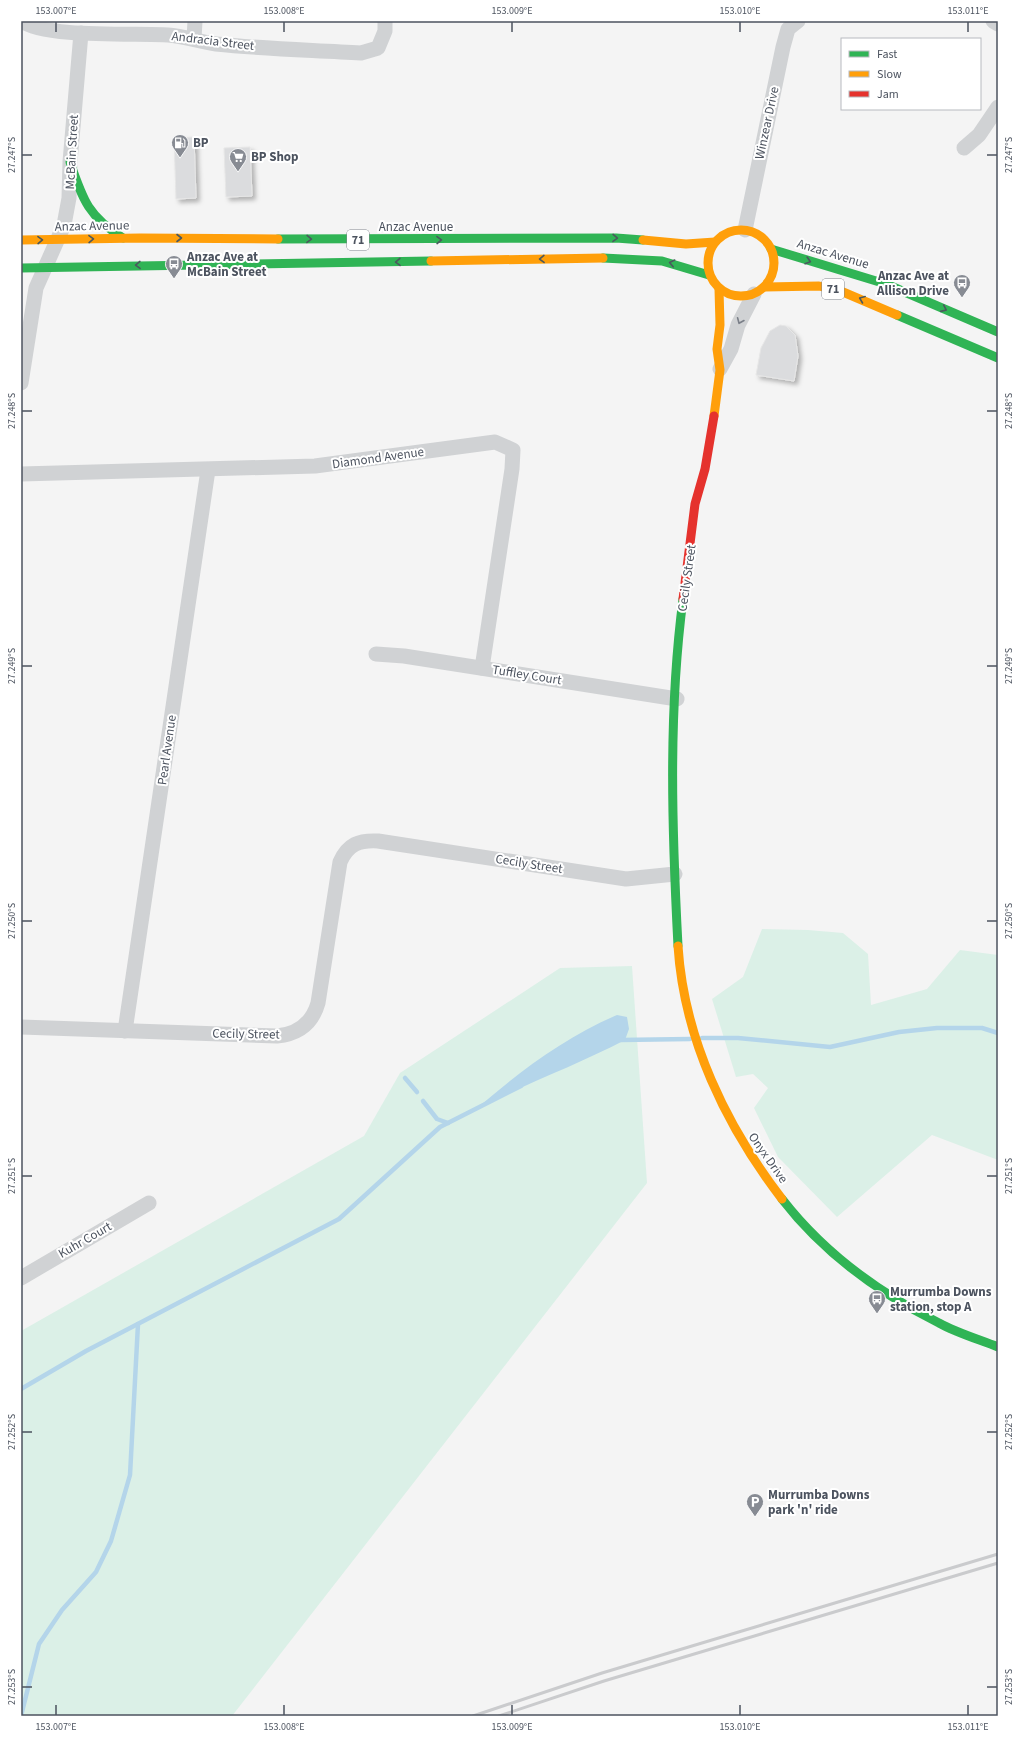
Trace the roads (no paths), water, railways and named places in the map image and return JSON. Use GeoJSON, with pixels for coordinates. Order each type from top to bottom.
{"type":"FeatureCollection","features":[{"type":"Feature","properties":{"kind":"main road"},"geometry":{"type":"LineString","coordinates":[[70,162],[88,209],[94,218],[123,238]]}},
{"type":"Feature","properties":{"kind":"main road","name":"71"},"geometry":{"type":"LineString","coordinates":[[715,242],[728,233],[745,230],[755,233],[764,240],[771,249]]}},
{"type":"Feature","properties":{"kind":"main road","name":"Anzac Avenue"},"geometry":{"type":"LineString","coordinates":[[21,240],[123,238],[409,240],[616,238],[686,244],[715,242]]}},
{"type":"Feature","properties":{"kind":"main road"},"geometry":{"type":"LineString","coordinates":[[715,242],[707,258],[709,275],[719,289]]}},
{"type":"Feature","properties":{"kind":"main road"},"geometry":{"type":"LineString","coordinates":[[759,291],[772,275],[774,262],[771,249]]}},
{"type":"Feature","properties":{"kind":"main road","name":"Anzac Avenue"},"geometry":{"type":"LineString","coordinates":[[771,249],[886,284],[998,332]]}},
{"type":"Feature","properties":{"kind":"main road","name":"71"},"geometry":{"type":"LineString","coordinates":[[21,268],[612,258],[662,261],[709,275]]}},
{"type":"Feature","properties":{"kind":"main road","name":"71"},"geometry":{"type":"LineString","coordinates":[[719,289],[729,295],[742,297],[759,291],[819,286],[844,292],[998,358]]}},
{"type":"Feature","properties":{"kind":"main road","name":"Cecily Street"},"geometry":{"type":"LineString","coordinates":[[675,874],[673,778],[680,630],[691,548],[695,504],[704,472],[720,369],[717,347],[720,324],[719,289]]}},
{"type":"Feature","properties":{"kind":"main road","name":"Onyx Drive"},"geometry":{"type":"LineString","coordinates":[[675,874],[679,957],[685,996],[699,1049],[716,1094],[736,1136],[797,1219],[834,1256],[870,1283],[913,1310],[941,1325],[998,1347]]}},
{"type":"Feature","properties":{"kind":"street","name":"Andracia Street"},"geometry":{"type":"LineString","coordinates":[[22,21],[28,26],[41,29],[81,33],[169,35],[214,43],[361,53],[378,48],[385,31],[385,21]]}},
{"type":"Feature","properties":{"kind":"street"},"geometry":{"type":"LineString","coordinates":[[194,39],[195,21]]}},
{"type":"Feature","properties":{"kind":"street","name":"Winzear Drive"},"geometry":{"type":"LineString","coordinates":[[745,230],[783,47],[788,29],[798,21]]}},
{"type":"Feature","properties":{"kind":"street"},"geometry":{"type":"LineString","coordinates":[[993,21],[998,24]]}},
{"type":"Feature","properties":{"kind":"street","name":"McBain Street"},"geometry":{"type":"LineString","coordinates":[[21,383],[36,288],[44,267],[59,240],[64,225],[69,198],[70,162],[81,33]]}},
{"type":"Feature","properties":{"kind":"street"},"geometry":{"type":"LineString","coordinates":[[964,148],[979,135],[998,106]]}},
{"type":"Feature","properties":{"kind":"street","name":"Cecily Street"},"geometry":{"type":"LineString","coordinates":[[720,369],[731,349],[738,324],[759,291]]}},
{"type":"Feature","properties":{"kind":"street","name":"Diamond Avenue"},"geometry":{"type":"LineString","coordinates":[[21,474],[315,466],[495,442],[513,450],[512,469],[482,668]]}},
{"type":"Feature","properties":{"kind":"street","name":"Pearl Avenue"},"geometry":{"type":"LineString","coordinates":[[125,1031],[208,470]]}},
{"type":"Feature","properties":{"kind":"street","name":"Tuffley Court"},"geometry":{"type":"LineString","coordinates":[[376,654],[404,656],[677,699]]}},
{"type":"Feature","properties":{"kind":"street","name":"Cecily Street"},"geometry":{"type":"LineString","coordinates":[[21,1027],[277,1036],[289,1034],[299,1030],[309,1022],[315,1013],[318,1003],[340,862],[350,846],[358,842],[378,841],[626,879],[675,874]]}},
{"type":"Feature","properties":{"kind":"street","name":"Kuhr Court"},"geometry":{"type":"LineString","coordinates":[[21,1277],[149,1203]]}},
{"type":"Feature","properties":{"kind":"water"},"geometry":{"type":"Polygon","coordinates":[[[617,1015],[627,1017],[629,1029],[625,1040],[476,1109],[543,1056],[579,1034],[617,1015]]]}},
{"type":"Feature","properties":{"kind":"waterway"},"geometry":{"type":"LineString","coordinates":[[702,1038],[738,1038],[830,1047],[899,1032],[937,1028],[982,1028],[998,1033]]}},
{"type":"Feature","properties":{"kind":"waterway"},"geometry":{"type":"LineString","coordinates":[[620,1040],[690,1039]]}},
{"type":"Feature","properties":{"kind":"waterway"},"geometry":{"type":"LineString","coordinates":[[405,1078],[417,1092]]}},
{"type":"Feature","properties":{"kind":"waterway"},"geometry":{"type":"LineString","coordinates":[[21,1389],[86,1351],[339,1219],[440,1127],[521,1086]]}},
{"type":"Feature","properties":{"kind":"waterway"},"geometry":{"type":"LineString","coordinates":[[423,1101],[437,1119],[448,1123]]}},
{"type":"Feature","properties":{"kind":"waterway"},"geometry":{"type":"LineString","coordinates":[[21,1716],[39,1644],[62,1610],[96,1572],[111,1541],[130,1475],[138,1324]]}},
{"type":"Feature","properties":{"kind":"railway"},"geometry":{"type":"LineString","coordinates":[[473,1716],[602,1673],[998,1554]]}},
{"type":"Feature","properties":{"kind":"railway"},"geometry":{"type":"LineString","coordinates":[[499,1716],[604,1681],[998,1563]]}},
{"type":"Feature","properties":{"kind":"place","name":"BP"},"geometry":{"type":"Point","coordinates":[180,158]}},
{"type":"Feature","properties":{"kind":"place","name":"BP Shop"},"geometry":{"type":"Point","coordinates":[238,172]}},
{"type":"Feature","properties":{"kind":"place","name":"Anzac Ave at McBain Street"},"geometry":{"type":"Point","coordinates":[174,279]}},
{"type":"Feature","properties":{"kind":"place","name":"Anzac Ave at Allison Drive"},"geometry":{"type":"Point","coordinates":[962,298]}},
{"type":"Feature","properties":{"kind":"place","name":"Murrumba Downs station, stop A"},"geometry":{"type":"Point","coordinates":[877,1314]}},
{"type":"Feature","properties":{"kind":"place","name":"Murrumba Downs park 'n' ride"},"geometry":{"type":"Point","coordinates":[755,1517]}}]}
